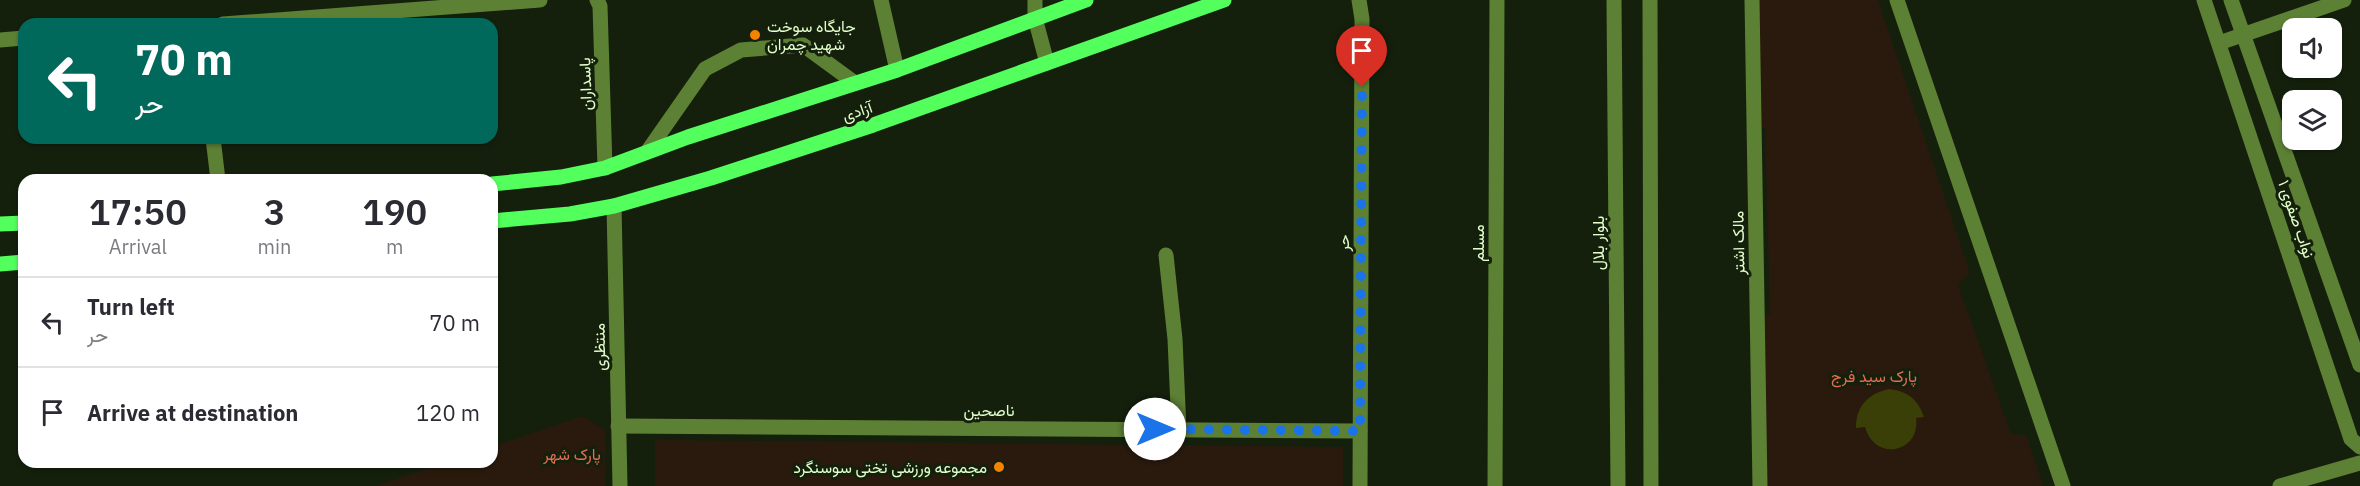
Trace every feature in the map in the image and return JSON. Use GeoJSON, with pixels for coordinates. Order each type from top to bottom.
{"type":"FeatureCollection","features":[{"type":"Feature","properties":{"kind":"main road","name":"آزادی"},"geometry":{"type":"LineString","coordinates":[[498,183],[561,177],[605,168],[647,152],[897,70],[1086,0]]}},
{"type":"Feature","properties":{"kind":"main road","name":"آزادی"},"geometry":{"type":"LineString","coordinates":[[498,220],[570,214],[614,206],[711,178],[862,129],[1224,0]]}},
{"type":"Feature","properties":{"kind":"main road"},"geometry":{"type":"LineString","coordinates":[[0,224],[18,223]]}},
{"type":"Feature","properties":{"kind":"main road"},"geometry":{"type":"LineString","coordinates":[[0,264],[18,262]]}},
{"type":"Feature","properties":{"kind":"street"},"geometry":{"type":"LineString","coordinates":[[348,18],[540,0]]}},
{"type":"Feature","properties":{"kind":"street","name":"پاسداران"},"geometry":{"type":"LineString","coordinates":[[597,0],[600,6],[605,168]]}},
{"type":"Feature","properties":{"kind":"street"},"geometry":{"type":"LineString","coordinates":[[881,0],[897,70]]}},
{"type":"Feature","properties":{"kind":"street"},"geometry":{"type":"LineString","coordinates":[[1035,0],[1035,18],[1047,63]]}},
{"type":"Feature","properties":{"kind":"street","name":"حر"},"geometry":{"type":"LineString","coordinates":[[1359,0],[1362,19],[1360,486]]}},
{"type":"Feature","properties":{"kind":"street","name":"مسلم"},"geometry":{"type":"LineString","coordinates":[[1495,486],[1497,0]]}},
{"type":"Feature","properties":{"kind":"street","name":"بلوار بلال"},"geometry":{"type":"LineString","coordinates":[[1614,0],[1618,486]]}},
{"type":"Feature","properties":{"kind":"street"},"geometry":{"type":"LineString","coordinates":[[1650,0],[1651,486]]}},
{"type":"Feature","properties":{"kind":"street","name":"مالک اشتر"},"geometry":{"type":"LineString","coordinates":[[1752,0],[1760,486]]}},
{"type":"Feature","properties":{"kind":"street"},"geometry":{"type":"LineString","coordinates":[[1897,0],[2063,486]]}},
{"type":"Feature","properties":{"kind":"street","name":"نواب صفوی ۱"},"geometry":{"type":"LineString","coordinates":[[2204,0],[2351,439],[2360,447]]}},
{"type":"Feature","properties":{"kind":"street","name":"نواب صفوی ۱"},"geometry":{"type":"LineString","coordinates":[[2231,0],[2360,365]]}},
{"type":"Feature","properties":{"kind":"street"},"geometry":{"type":"LineString","coordinates":[[2219,43],[2344,0]]}},
{"type":"Feature","properties":{"kind":"street"},"geometry":{"type":"LineString","coordinates":[[0,40],[18,38]]}},
{"type":"Feature","properties":{"kind":"street"},"geometry":{"type":"LineString","coordinates":[[647,152],[705,69],[741,50],[803,45],[855,83]]}},
{"type":"Feature","properties":{"kind":"street"},"geometry":{"type":"LineString","coordinates":[[214,144],[217,174]]}},
{"type":"Feature","properties":{"kind":"street","name":"منتظری"},"geometry":{"type":"LineString","coordinates":[[614,206],[620,486]]}},
{"type":"Feature","properties":{"kind":"street"},"geometry":{"type":"LineString","coordinates":[[1166,255],[1175,339],[1179,429]]}},
{"type":"Feature","properties":{"kind":"street","name":"ناصحین"},"geometry":{"type":"LineString","coordinates":[[618,426],[1360,431]]}},
{"type":"Feature","properties":{"kind":"street"},"geometry":{"type":"LineString","coordinates":[[2280,486],[2360,463]]}},
{"type":"Feature","properties":{"kind":"green space","name":"پارک سید فرج"},"geometry":{"type":"Polygon","coordinates":[[[1757,0],[1878,0],[1970,273],[1958,285],[2011,434],[2026,435],[2043,486],[1766,486],[1761,317],[1770,314],[1765,128],[1758,128],[1757,0]]]}},
{"type":"Feature","properties":{"kind":"green space","name":"پارک شهر"},"geometry":{"type":"Polygon","coordinates":[[[583,416],[605,430],[605,486],[376,486],[428,468],[498,468],[498,445],[583,416]]]}},
{"type":"Feature","properties":{"kind":"green space","name":"مجموعه ورزشی تختی سوسنگرد"},"geometry":{"type":"Polygon","coordinates":[[[655,440],[1343,447],[1343,486],[655,486],[655,440]]]}},
{"type":"Feature","properties":{"kind":"shaded area"},"geometry":{"type":"Polygon","coordinates":[[[1889,389],[1911,397],[1919,405],[1924,417],[1916,418],[1916,430],[1912,439],[1896,449],[1878,446],[1870,438],[1865,427],[1856,428],[1858,413],[1865,402],[1875,394],[1889,389]]]}},
{"type":"Feature","properties":{"kind":"place","name":"جایگاه سوخت شهید چمران"},"geometry":{"type":"Point","coordinates":[755,35]}},
{"type":"Feature","properties":{"kind":"place","name":"مجموعه ورزشی تختی سوسنگرد"},"geometry":{"type":"Point","coordinates":[999,467]}},
{"type":"Feature","properties":{"kind":"route"},"geometry":{"type":"LineString","coordinates":[[1155,429],[1360,431],[1362,87]]}}]}
